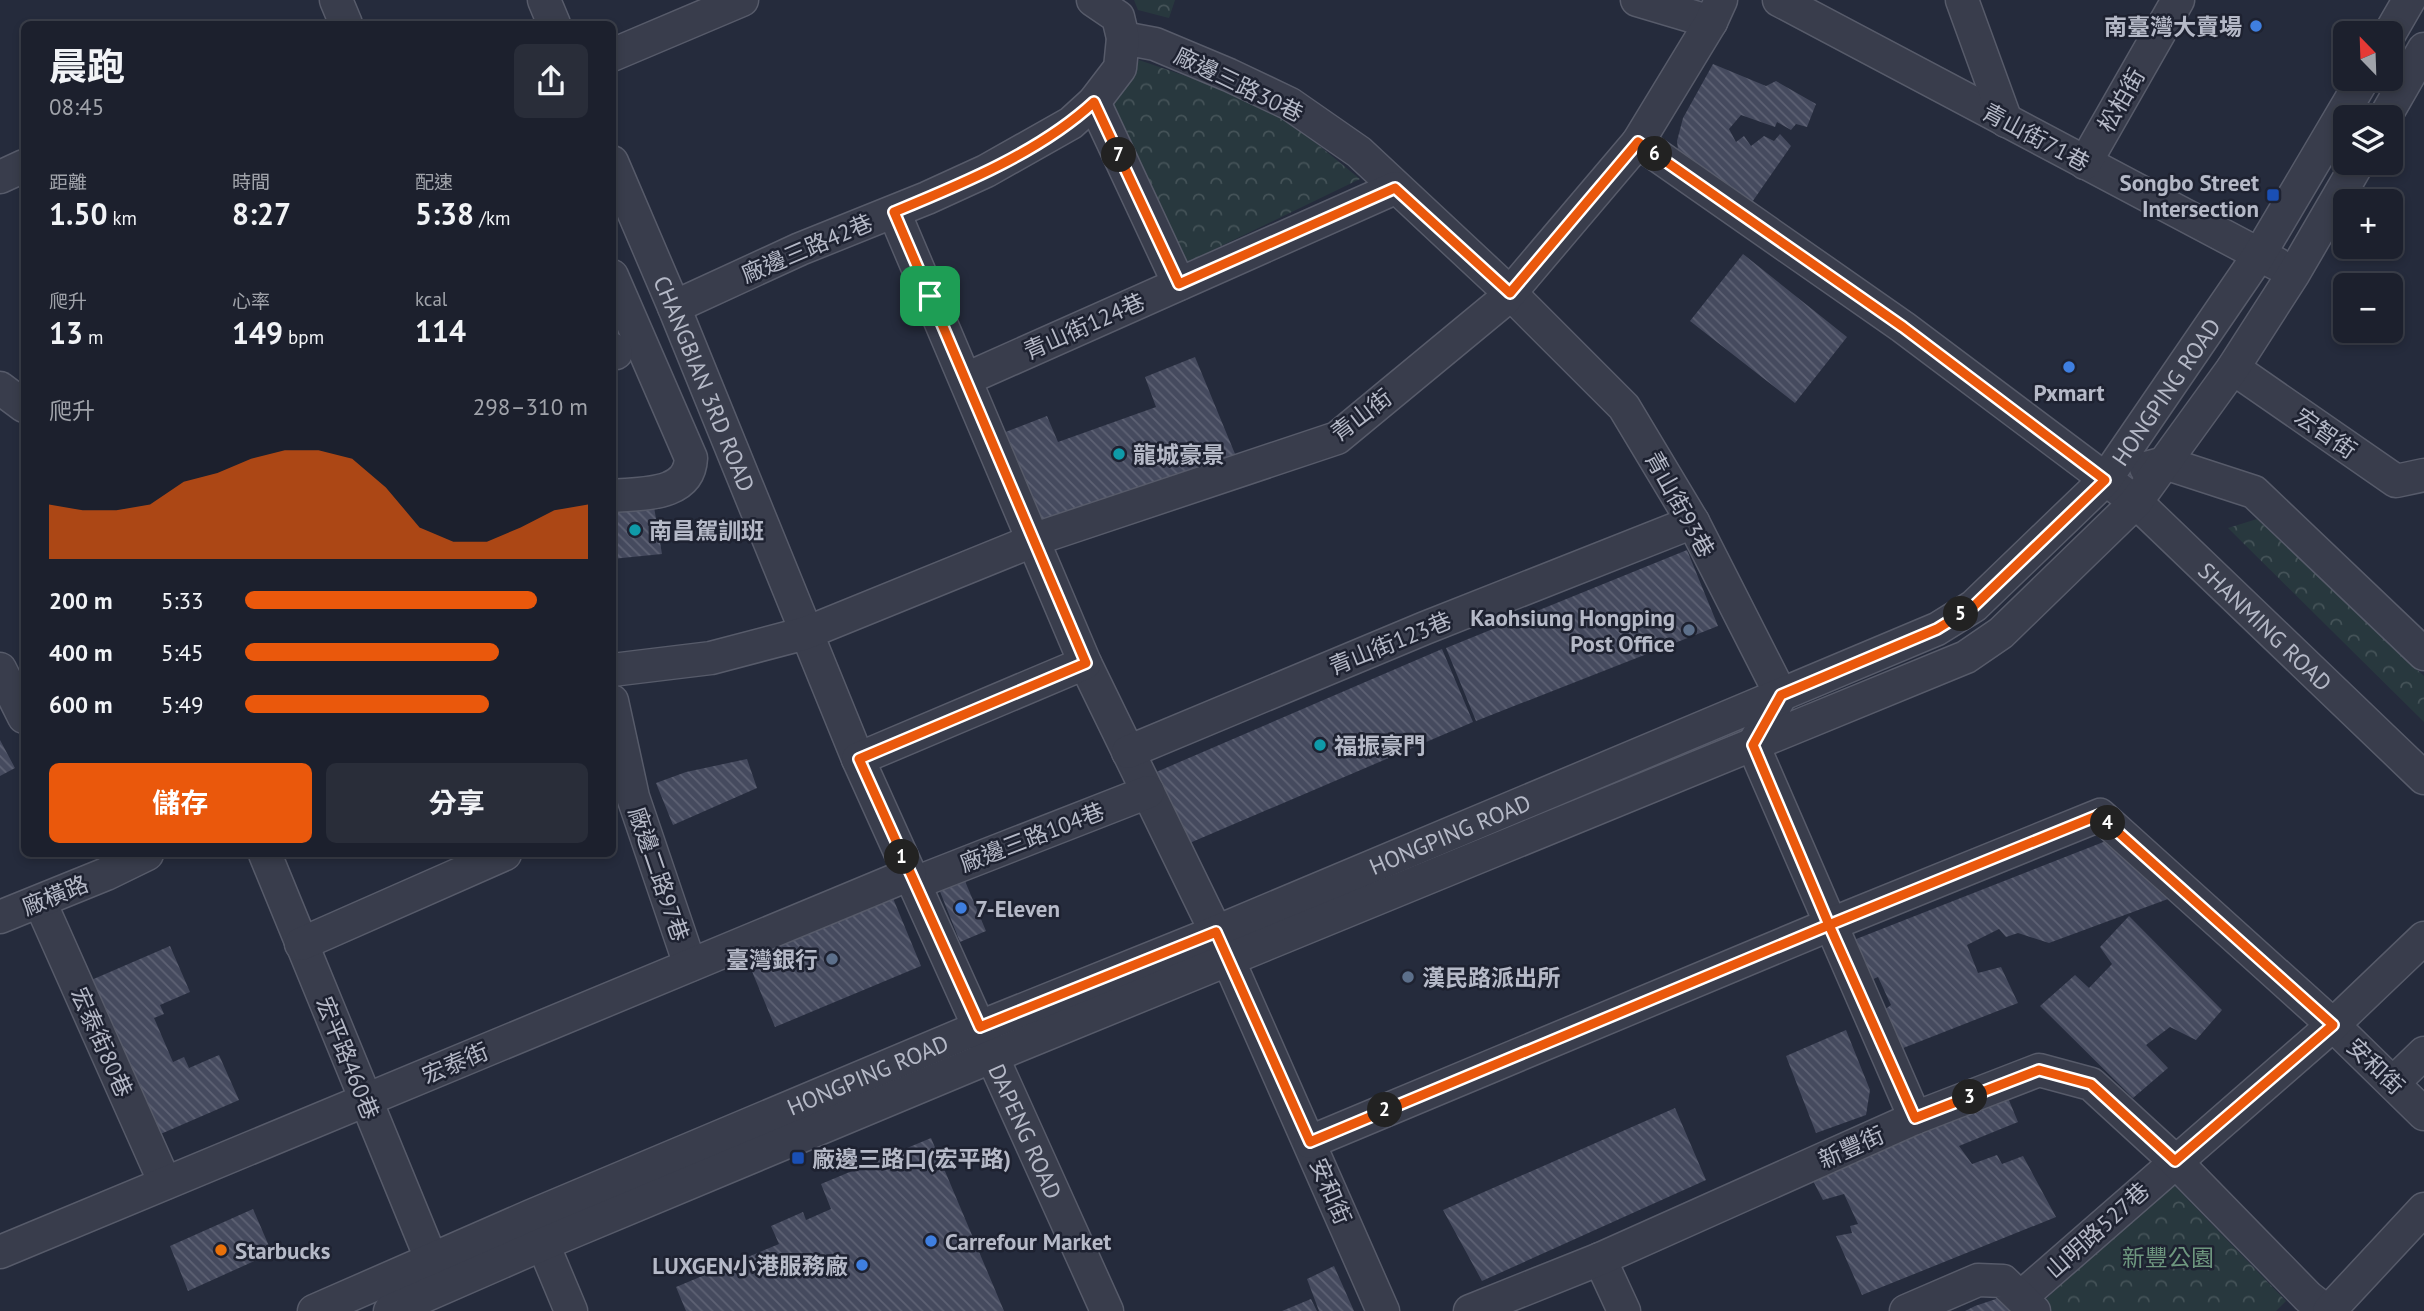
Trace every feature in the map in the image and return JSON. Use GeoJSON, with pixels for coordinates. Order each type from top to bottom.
{"type":"FeatureCollection","features":[{"type":"Feature","properties":{"kind":"street"},"geometry":{"type":"LineString","coordinates":[[336,0],[345,21]]}},
{"type":"Feature","properties":{"kind":"street"},"geometry":{"type":"LineString","coordinates":[[544,0],[553,21]]}},
{"type":"Feature","properties":{"kind":"street"},"geometry":{"type":"LineString","coordinates":[[616,53],[742,0]]}},
{"type":"Feature","properties":{"kind":"street"},"geometry":{"type":"LineString","coordinates":[[1093,0],[1118,17],[1123,38]]}},
{"type":"Feature","properties":{"kind":"street"},"geometry":{"type":"LineString","coordinates":[[1637,0],[1716,11]]}},
{"type":"Feature","properties":{"kind":"street","name":"青山街71巷"},"geometry":{"type":"LineString","coordinates":[[1779,0],[2294,273]]}},
{"type":"Feature","properties":{"kind":"street"},"geometry":{"type":"LineString","coordinates":[[1962,0],[2006,121]]}},
{"type":"Feature","properties":{"kind":"street","name":"松柏街"},"geometry":{"type":"LineString","coordinates":[[2085,163],[2178,0]]}},
{"type":"Feature","properties":{"kind":"street"},"geometry":{"type":"LineString","coordinates":[[2396,21],[2409,0]]}},
{"type":"Feature","properties":{"kind":"street","name":"青山街"},"geometry":{"type":"LineString","coordinates":[[616,670],[710,658],[806,633],[1034,540],[1337,438],[1510,293],[1638,142],[1716,11]]}},
{"type":"Feature","properties":{"kind":"street","name":"廠邊三路42巷"},"geometry":{"type":"LineString","coordinates":[[674,307],[800,249],[894,212],[986,171],[1071,123],[1094,102],[1120,68],[1123,38]]}},
{"type":"Feature","properties":{"kind":"street","name":"廠邊三路30巷"},"geometry":{"type":"LineString","coordinates":[[1123,38],[1156,44],[1290,104],[1359,152],[1510,293]]}},
{"type":"Feature","properties":{"kind":"street"},"geometry":{"type":"LineString","coordinates":[[2392,105],[2424,50]]}},
{"type":"Feature","properties":{"kind":"street","name":"HONGPING ROAD"},"geometry":{"type":"LineString","coordinates":[[390,1311],[537,1230],[980,1027],[1216,932],[1937,629],[1974,606],[2105,480],[2259,255],[2356,91]]}},
{"type":"Feature","properties":{"kind":"street"},"geometry":{"type":"LineString","coordinates":[[1094,102],[1179,284]]}},
{"type":"Feature","properties":{"kind":"street","name":"SHANMING ROAD"},"geometry":{"type":"LineString","coordinates":[[1638,142],[1903,327],[2136,502],[2424,778]]}},
{"type":"Feature","properties":{"kind":"street"},"geometry":{"type":"LineString","coordinates":[[0,177],[21,167]]}},
{"type":"Feature","properties":{"kind":"street","name":"CHANGBIAN 3RD ROAD"},"geometry":{"type":"LineString","coordinates":[[616,173],[674,307],[859,759],[980,1027]]}},
{"type":"Feature","properties":{"kind":"street","name":"HONGPING ROAD"},"geometry":{"type":"LineString","coordinates":[[314,1311],[432,1261],[537,1230],[993,1056],[1966,657],[2001,633],[2136,502],[2233,368],[2294,273],[2351,175]]}},
{"type":"Feature","properties":{"kind":"street","name":"青山街124巷"},"geometry":{"type":"LineString","coordinates":[[966,379],[1395,188]]}},
{"type":"Feature","properties":{"kind":"street"},"geometry":{"type":"LineString","coordinates":[[894,212],[1086,663],[1216,932],[1310,1142]]}},
{"type":"Feature","properties":{"kind":"street"},"geometry":{"type":"LineString","coordinates":[[616,285],[691,458],[690,468],[683,481],[667,490],[616,496]]}},
{"type":"Feature","properties":{"kind":"street","name":"青山街93巷"},"geometry":{"type":"LineString","coordinates":[[1510,293],[1623,407],[1693,522],[1781,695]]}},
{"type":"Feature","properties":{"kind":"street","name":"宏智街"},"geometry":{"type":"LineString","coordinates":[[2233,368],[2396,481],[2424,475]]}},
{"type":"Feature","properties":{"kind":"street"},"geometry":{"type":"LineString","coordinates":[[0,388],[21,404]]}},
{"type":"Feature","properties":{"kind":"street"},"geometry":{"type":"LineString","coordinates":[[2105,480],[2165,463],[2254,492],[2424,654]]}},
{"type":"Feature","properties":{"kind":"street","name":"青山街123巷"},"geometry":{"type":"LineString","coordinates":[[1128,752],[1425,628],[1693,522]]}},
{"type":"Feature","properties":{"kind":"street"},"geometry":{"type":"LineString","coordinates":[[859,759],[1086,663]]}},
{"type":"Feature","properties":{"kind":"street"},"geometry":{"type":"LineString","coordinates":[[0,669],[21,712]]}},
{"type":"Feature","properties":{"kind":"street"},"geometry":{"type":"LineString","coordinates":[[1781,695],[1753,745],[1915,1118]]}},
{"type":"Feature","properties":{"kind":"street","name":"廠邊二路97巷"},"geometry":{"type":"LineString","coordinates":[[616,738],[623,802],[690,965]]}},
{"type":"Feature","properties":{"kind":"street","name":"廠邊三路104巷"},"geometry":{"type":"LineString","coordinates":[[912,878],[1148,792]]}},
{"type":"Feature","properties":{"kind":"street","name":"安和街"},"geometry":{"type":"LineString","coordinates":[[1383,1311],[1310,1142],[2099,815],[2333,1025],[2424,1114]]}},
{"type":"Feature","properties":{"kind":"street","name":"廠橫路"},"geometry":{"type":"LineString","coordinates":[[0,917],[40,902],[101,864],[133,857]]}},
{"type":"Feature","properties":{"kind":"street","name":"宏平路460巷"},"geometry":{"type":"LineString","coordinates":[[266,857],[432,1261]]}},
{"type":"Feature","properties":{"kind":"street"},"geometry":{"type":"LineString","coordinates":[[301,944],[498,857]]}},
{"type":"Feature","properties":{"kind":"street","name":"宏泰街"},"geometry":{"type":"LineString","coordinates":[[0,1251],[690,965],[912,878]]}},
{"type":"Feature","properties":{"kind":"street","name":"宏泰街80巷"},"geometry":{"type":"LineString","coordinates":[[40,902],[165,1183]]}},
{"type":"Feature","properties":{"kind":"street","name":"山明路527巷"},"geometry":{"type":"LineString","coordinates":[[2028,1304],[2175,1161],[2333,1025],[2424,938]]}},
{"type":"Feature","properties":{"kind":"street","name":"DAPENG ROAD"},"geometry":{"type":"LineString","coordinates":[[980,1027],[1107,1311]]}},
{"type":"Feature","properties":{"kind":"street"},"geometry":{"type":"LineString","coordinates":[[2393,1083],[2424,1053]]}},
{"type":"Feature","properties":{"kind":"street","name":"新豐街"},"geometry":{"type":"LineString","coordinates":[[1470,1311],[1600,1259],[1915,1118],[2039,1070],[2091,1084],[2175,1161],[2314,1307]]}},
{"type":"Feature","properties":{"kind":"street"},"geometry":{"type":"LineString","coordinates":[[2314,1307],[2424,1209]]}},
{"type":"Feature","properties":{"kind":"street"},"geometry":{"type":"LineString","coordinates":[[537,1230],[570,1311]]}},
{"type":"Feature","properties":{"kind":"street"},"geometry":{"type":"LineString","coordinates":[[1600,1259],[1624,1311]]}},
{"type":"Feature","properties":{"kind":"street"},"geometry":{"type":"LineString","coordinates":[[1906,1311],[1978,1280],[2003,1281],[2028,1304]]}},
{"type":"Feature","properties":{"kind":"green space"},"geometry":{"type":"Polygon","coordinates":[[[1134,0],[1175,0],[1169,18],[1138,10],[1134,0]]]}},
{"type":"Feature","properties":{"kind":"green space"},"geometry":{"type":"Polygon","coordinates":[[[1139,60],[1235,93],[1289,121],[1360,179],[1186,263],[1110,107],[1133,76],[1139,60]]]}},
{"type":"Feature","properties":{"kind":"green space"},"geometry":{"type":"Polygon","coordinates":[[[2257,519],[2424,676],[2424,722],[2228,528],[2257,519]]]}},
{"type":"Feature","properties":{"kind":"green space","name":"新豐公園"},"geometry":{"type":"Polygon","coordinates":[[[2169,1180],[2286,1301],[2276,1311],[2051,1311],[2043,1302],[2169,1180]]]}},
{"type":"Feature","properties":{"kind":"building"},"geometry":{"type":"Polygon","coordinates":[[[1713,64],[1766,86],[1776,81],[1816,104],[1807,127],[1796,124],[1791,130],[1777,122],[1775,127],[1741,115],[1729,129],[1736,142],[1744,136],[1751,146],[1764,136],[1774,141],[1780,134],[1791,146],[1748,208],[1679,158],[1677,141],[1683,118],[1713,64]]]}},
{"type":"Feature","properties":{"kind":"building"},"geometry":{"type":"Polygon","coordinates":[[[1743,254],[1847,337],[1795,403],[1690,321],[1743,254]]]}},
{"type":"Feature","properties":{"kind":"building","name":"龍城豪景"},"geometry":{"type":"Polygon","coordinates":[[[1195,357],[1240,466],[1037,534],[995,436],[1047,416],[1058,442],[1156,407],[1145,377],[1195,357]]]}},
{"type":"Feature","properties":{"kind":"building","name":"南昌駕訓班"},"geometry":{"type":"Polygon","coordinates":[[[653,501],[662,554],[616,559],[616,505],[653,501]]]}},
{"type":"Feature","properties":{"kind":"building"},"geometry":{"type":"Polygon","coordinates":[[[1687,550],[1718,626],[1476,721],[1446,648],[1687,550]]]}},
{"type":"Feature","properties":{"kind":"building","name":"福振豪門"},"geometry":{"type":"Polygon","coordinates":[[[1442,649],[1473,722],[1185,845],[1154,773],[1442,649]]]}},
{"type":"Feature","properties":{"kind":"building"},"geometry":{"type":"Polygon","coordinates":[[[0,740],[15,768],[0,776],[0,740]]]}},
{"type":"Feature","properties":{"kind":"building"},"geometry":{"type":"Polygon","coordinates":[[[747,759],[757,788],[673,825],[656,783],[686,772],[747,759]]]}},
{"type":"Feature","properties":{"kind":"building"},"geometry":{"type":"Polygon","coordinates":[[[2106,841],[2168,899],[2049,943],[2018,933],[2006,937],[1999,929],[1967,945],[1978,973],[2001,967],[2018,1003],[1893,1052],[1877,1015],[1891,1005],[1878,977],[1864,983],[1846,943],[2106,841]]]}},
{"type":"Feature","properties":{"kind":"building","name":"7-Eleven"},"geometry":{"type":"Polygon","coordinates":[[[962,874],[986,931],[960,942],[937,884],[962,874]]]}},
{"type":"Feature","properties":{"kind":"building","name":"臺灣銀行"},"geometry":{"type":"Polygon","coordinates":[[[890,891],[921,966],[775,1027],[744,952],[890,891]]]}},
{"type":"Feature","properties":{"kind":"building"},"geometry":{"type":"Polygon","coordinates":[[[2129,916],[2222,1010],[2196,1040],[2170,1027],[2146,1045],[2168,1068],[2133,1098],[2040,1006],[2075,975],[2089,988],[2112,964],[2100,947],[2129,916]]]}},
{"type":"Feature","properties":{"kind":"building"},"geometry":{"type":"Polygon","coordinates":[[[170,946],[190,992],[160,1005],[164,1014],[154,1018],[173,1062],[184,1057],[189,1068],[219,1055],[239,1100],[156,1136],[89,981],[170,946]]]}},
{"type":"Feature","properties":{"kind":"building"},"geometry":{"type":"Polygon","coordinates":[[[1846,1030],[1870,1090],[1866,1115],[1816,1133],[1786,1056],[1846,1030]]]}},
{"type":"Feature","properties":{"kind":"building"},"geometry":{"type":"Polygon","coordinates":[[[2006,1093],[2018,1122],[1959,1146],[1972,1164],[1997,1155],[2002,1164],[2023,1156],[2056,1217],[1862,1295],[1836,1236],[1852,1233],[1850,1226],[1858,1224],[1844,1194],[1823,1200],[1809,1173],[2006,1093]]]}},
{"type":"Feature","properties":{"kind":"building"},"geometry":{"type":"Polygon","coordinates":[[[1675,1108],[1706,1180],[1482,1281],[1443,1210],[1675,1108]]]}},
{"type":"Feature","properties":{"kind":"building"},"geometry":{"type":"Polygon","coordinates":[[[931,1138],[1004,1311],[686,1311],[676,1287],[779,1244],[771,1226],[803,1212],[806,1220],[831,1209],[821,1184],[931,1138]]]}},
{"type":"Feature","properties":{"kind":"building","name":"Starbucks"},"geometry":{"type":"Polygon","coordinates":[[[253,1209],[272,1253],[188,1291],[170,1246],[253,1209]]]}},
{"type":"Feature","properties":{"kind":"building"},"geometry":{"type":"Polygon","coordinates":[[[1334,1266],[1354,1311],[1319,1311],[1307,1279],[1334,1266]]]}},
{"type":"Feature","properties":{"kind":"building"},"geometry":{"type":"Polygon","coordinates":[[[2005,1296],[2021,1311],[1965,1311],[1975,1306],[2005,1296]]]}},
{"type":"Feature","properties":{"kind":"building"},"geometry":{"type":"Polygon","coordinates":[[[1311,1299],[1317,1311],[1282,1311],[1311,1299]]]}},
{"type":"Feature","properties":{"kind":"place","name":"南臺灣大賣場"},"geometry":{"type":"Point","coordinates":[2256,26]}},
{"type":"Feature","properties":{"kind":"place","name":"Songbo Street Intersection"},"geometry":{"type":"Point","coordinates":[2273,195]}},
{"type":"Feature","properties":{"kind":"place","name":"Pxmart"},"geometry":{"type":"Point","coordinates":[2069,367]}},
{"type":"Feature","properties":{"kind":"place","name":"龍城豪景"},"geometry":{"type":"Point","coordinates":[1119,454]}},
{"type":"Feature","properties":{"kind":"place","name":"南昌駕訓班"},"geometry":{"type":"Point","coordinates":[635,530]}},
{"type":"Feature","properties":{"kind":"place","name":"Kaohsiung Hongping Post Office"},"geometry":{"type":"Point","coordinates":[1689,630]}},
{"type":"Feature","properties":{"kind":"place","name":"福振豪門"},"geometry":{"type":"Point","coordinates":[1320,745]}},
{"type":"Feature","properties":{"kind":"place","name":"7-Eleven"},"geometry":{"type":"Point","coordinates":[961,908]}},
{"type":"Feature","properties":{"kind":"place","name":"臺灣銀行"},"geometry":{"type":"Point","coordinates":[832,959]}},
{"type":"Feature","properties":{"kind":"place","name":"漢民路派出所"},"geometry":{"type":"Point","coordinates":[1408,977]}},
{"type":"Feature","properties":{"kind":"place","name":"廠邊三路口(宏平路)"},"geometry":{"type":"Point","coordinates":[798,1158]}},
{"type":"Feature","properties":{"kind":"place","name":"Carrefour Market"},"geometry":{"type":"Point","coordinates":[931,1241]}},
{"type":"Feature","properties":{"kind":"place","name":"Starbucks"},"geometry":{"type":"Point","coordinates":[221,1250]}},
{"type":"Feature","properties":{"kind":"place","name":"LUXGEN小港服務廠"},"geometry":{"type":"Point","coordinates":[862,1265]}},
{"type":"Feature","properties":{"kind":"route"},"geometry":{"type":"LineString","coordinates":[[930,296],[894,212],[986,171],[1071,123],[1094,102],[1179,284],[1395,188],[1510,293],[1638,142],[1903,327],[2105,480],[1974,606],[1937,629],[1781,695],[1753,745],[1829,925],[2099,815],[2333,1025],[2175,1161],[2091,1084],[2039,1070],[1915,1118],[1829,925],[1310,1142],[1216,932],[980,1027],[859,759],[1086,663],[930,296]]}}]}
